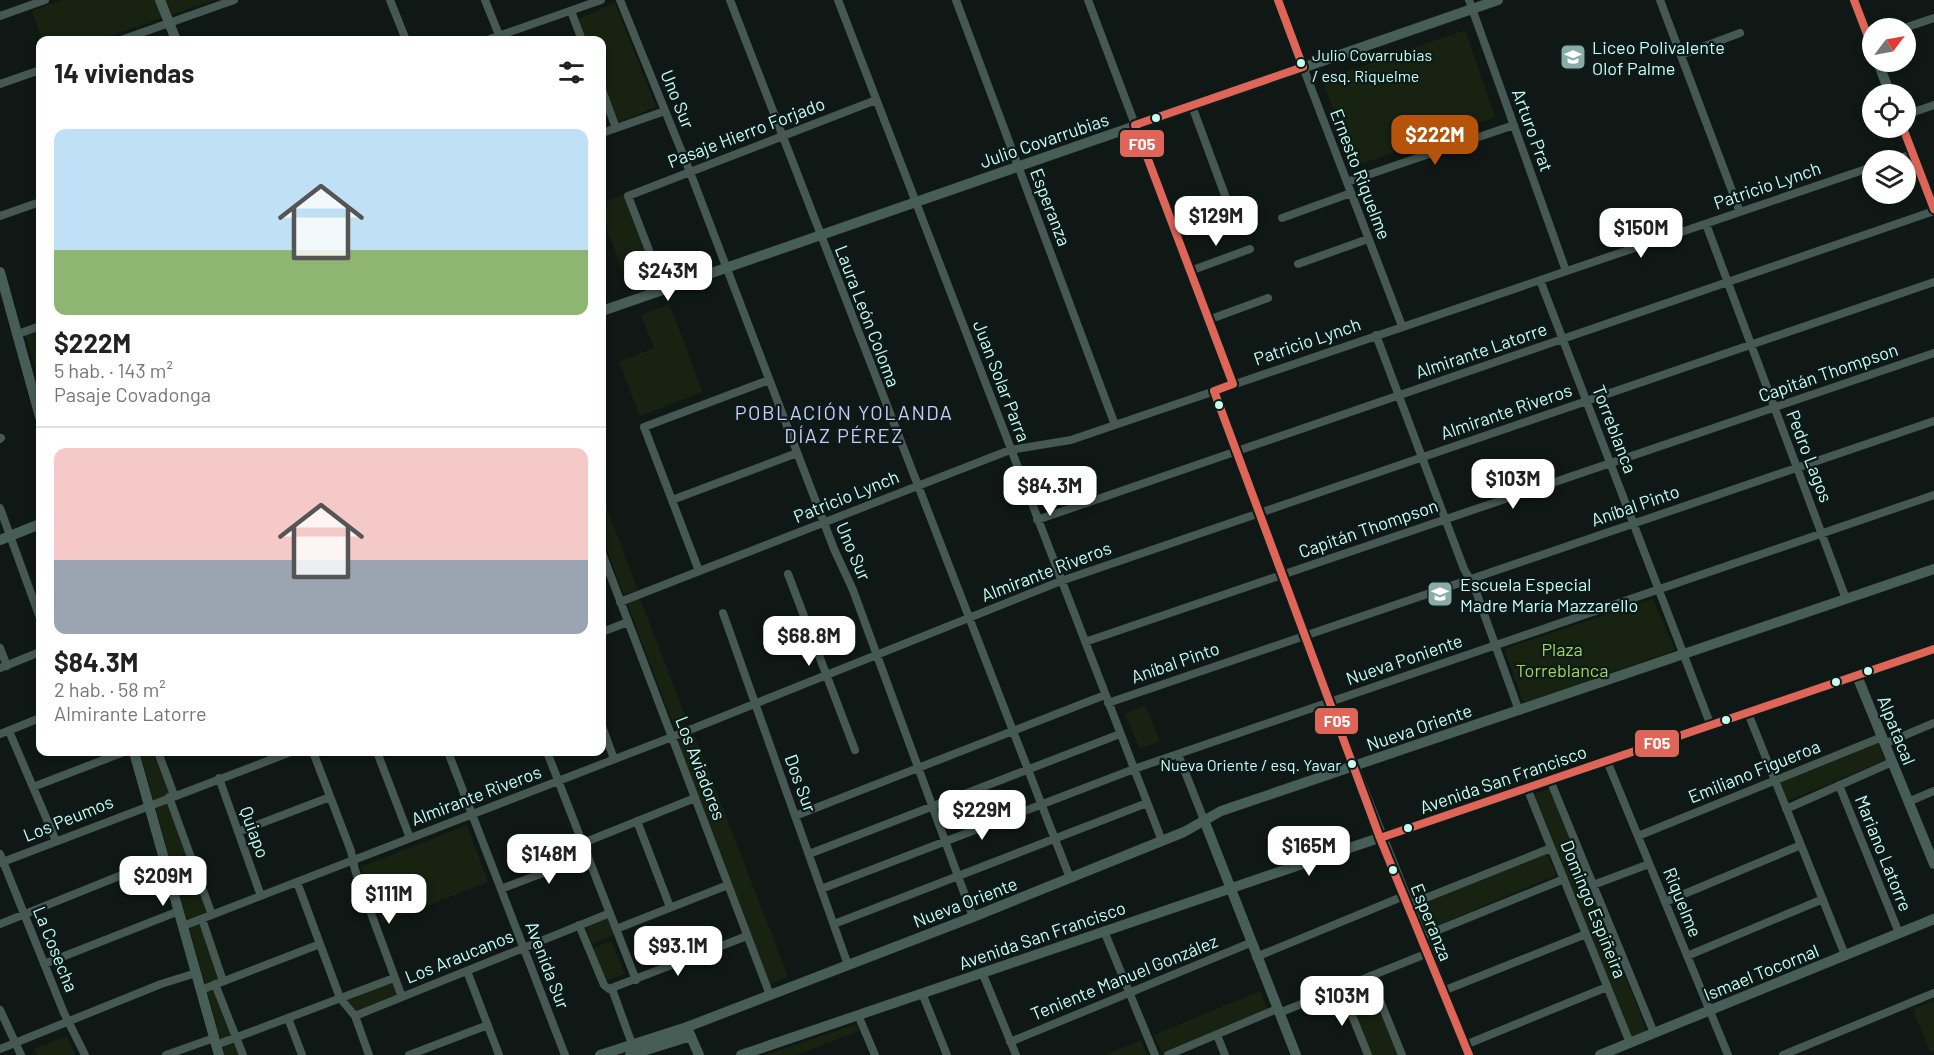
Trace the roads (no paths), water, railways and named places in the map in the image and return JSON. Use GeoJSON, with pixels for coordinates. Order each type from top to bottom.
{"type":"FeatureCollection","features":[{"type":"Feature","properties":{"kind":"main road"},"geometry":{"type":"LineString","coordinates":[[160,0],[174,36]]}},
{"type":"Feature","properties":{"kind":"main road","name":"Ernesto Riquelme"},"geometry":{"type":"LineString","coordinates":[[1278,0],[1303,67]]}},
{"type":"Feature","properties":{"kind":"main road","name":"Julio Covarrubias"},"geometry":{"type":"LineString","coordinates":[[606,310],[1303,67],[1470,5],[1498,0]]}},
{"type":"Feature","properties":{"kind":"main road"},"geometry":{"type":"LineString","coordinates":[[1854,0],[1862,20]]}},
{"type":"Feature","properties":{"kind":"main road"},"geometry":{"type":"LineString","coordinates":[[1916,162],[1934,210]]}},
{"type":"Feature","properties":{"kind":"main road"},"geometry":{"type":"LineString","coordinates":[[0,272],[36,388]]}},
{"type":"Feature","properties":{"kind":"main road"},"geometry":{"type":"LineString","coordinates":[[5,538],[36,526]]}},
{"type":"Feature","properties":{"kind":"main road","name":"Nueva Oriente"},"geometry":{"type":"LineString","coordinates":[[689,1032],[770,995],[1162,841],[1221,811],[1934,569]]}},
{"type":"Feature","properties":{"kind":"main road","name":"Avenida San Francisco"},"geometry":{"type":"LineString","coordinates":[[741,1055],[1934,650]]}},
{"type":"Feature","properties":{"kind":"main road","name":"Alpatacal"},"geometry":{"type":"LineString","coordinates":[[1857,676],[1933,857]]}},
{"type":"Feature","properties":{"kind":"main road"},"geometry":{"type":"LineString","coordinates":[[135,756],[216,1046]]}},
{"type":"Feature","properties":{"kind":"main road","name":"Esperanza"},"geometry":{"type":"LineString","coordinates":[[1354,766],[1380,838],[1467,1050]]}},
{"type":"Feature","properties":{"kind":"main road"},"geometry":{"type":"LineString","coordinates":[[1204,820],[1228,888],[1296,1055]]}},
{"type":"Feature","properties":{"kind":"main road","name":"Ismael Tocornal"},"geometry":{"type":"LineString","coordinates":[[1600,1055],[1934,919]]}},
{"type":"Feature","properties":{"kind":"main road"},"geometry":{"type":"LineString","coordinates":[[600,1055],[632,1052],[689,1032],[699,1055]]}},
{"type":"Feature","properties":{"kind":"street"},"geometry":{"type":"LineString","coordinates":[[0,16],[45,0]]}},
{"type":"Feature","properties":{"kind":"street"},"geometry":{"type":"LineString","coordinates":[[132,36],[234,0]]}},
{"type":"Feature","properties":{"kind":"street"},"geometry":{"type":"LineString","coordinates":[[390,0],[404,36]]}},
{"type":"Feature","properties":{"kind":"street"},"geometry":{"type":"LineString","coordinates":[[485,0],[499,36]]}},
{"type":"Feature","properties":{"kind":"street"},"geometry":{"type":"LineString","coordinates":[[505,36],[601,0]]}},
{"type":"Feature","properties":{"kind":"street","name":"Uno Sur"},"geometry":{"type":"LineString","coordinates":[[620,0],[690,172],[823,522],[877,655],[973,917]]}},
{"type":"Feature","properties":{"kind":"street","name":"Laura León Coloma"},"geometry":{"type":"LineString","coordinates":[[730,0],[819,235],[1070,878]]}},
{"type":"Feature","properties":{"kind":"street","name":"Juan Solar Parra"},"geometry":{"type":"LineString","coordinates":[[838,0],[1162,841]]}},
{"type":"Feature","properties":{"kind":"street","name":"Esperanza"},"geometry":{"type":"LineString","coordinates":[[956,0],[1115,425]]}},
{"type":"Feature","properties":{"kind":"street"},"geometry":{"type":"LineString","coordinates":[[1088,0],[1233,384]]}},
{"type":"Feature","properties":{"kind":"street"},"geometry":{"type":"LineString","coordinates":[[1660,0],[1740,212]]}},
{"type":"Feature","properties":{"kind":"street","name":"Arturo Prat"},"geometry":{"type":"LineString","coordinates":[[1470,5],[1566,271]]}},
{"type":"Feature","properties":{"kind":"street"},"geometry":{"type":"LineString","coordinates":[[571,11],[580,36]]}},
{"type":"Feature","properties":{"kind":"street"},"geometry":{"type":"LineString","coordinates":[[1916,24],[1934,18]]}},
{"type":"Feature","properties":{"kind":"street"},"geometry":{"type":"LineString","coordinates":[[1681,55],[1740,33]]}},
{"type":"Feature","properties":{"kind":"street","name":"Ernesto Riquelme"},"geometry":{"type":"LineString","coordinates":[[1303,67],[1402,326]]}},
{"type":"Feature","properties":{"kind":"street"},"geometry":{"type":"LineString","coordinates":[[0,84],[36,71]]}},
{"type":"Feature","properties":{"kind":"street","name":"Pasaje Hierro Forjado"},"geometry":{"type":"LineString","coordinates":[[664,289],[628,196],[876,100]]}},
{"type":"Feature","properties":{"kind":"street"},"geometry":{"type":"LineString","coordinates":[[606,101],[616,128]]}},
{"type":"Feature","properties":{"kind":"street"},"geometry":{"type":"LineString","coordinates":[[1916,111],[1934,105]]}},
{"type":"Feature","properties":{"kind":"street"},"geometry":{"type":"LineString","coordinates":[[1192,106],[1236,225]]}},
{"type":"Feature","properties":{"kind":"street"},"geometry":{"type":"LineString","coordinates":[[606,132],[665,111]]}},
{"type":"Feature","properties":{"kind":"street"},"geometry":{"type":"LineString","coordinates":[[1347,182],[1514,125]]}},
{"type":"Feature","properties":{"kind":"street","name":"Patricio Lynch"},"geometry":{"type":"LineString","coordinates":[[620,602],[1010,450],[1060,443],[1115,425],[1862,170]]}},
{"type":"Feature","properties":{"kind":"street"},"geometry":{"type":"LineString","coordinates":[[1282,218],[1351,193]]}},
{"type":"Feature","properties":{"kind":"street"},"geometry":{"type":"LineString","coordinates":[[0,216],[36,203]]}},
{"type":"Feature","properties":{"kind":"street","name":"Almirante Latorre"},"geometry":{"type":"LineString","coordinates":[[1037,520],[1728,284],[1934,210]]}},
{"type":"Feature","properties":{"kind":"street","name":"Pedro Lagos"},"geometry":{"type":"LineString","coordinates":[[1706,224],[1846,599]]}},
{"type":"Feature","properties":{"kind":"street"},"geometry":{"type":"LineString","coordinates":[[1298,264],[1368,239]]}},
{"type":"Feature","properties":{"kind":"street"},"geometry":{"type":"LineString","coordinates":[[1190,271],[1250,249]]}},
{"type":"Feature","properties":{"kind":"street","name":"Torreblanca"},"geometry":{"type":"LineString","coordinates":[[1540,280],[1711,726]]}},
{"type":"Feature","properties":{"kind":"street","name":"Almirante Riveros"},"geometry":{"type":"LineString","coordinates":[[183,926],[672,737],[1061,581],[1934,282]]}},
{"type":"Feature","properties":{"kind":"street"},"geometry":{"type":"LineString","coordinates":[[1208,320],[1268,298]]}},
{"type":"Feature","properties":{"kind":"street"},"geometry":{"type":"LineString","coordinates":[[18,334],[36,327]]}},
{"type":"Feature","properties":{"kind":"street"},"geometry":{"type":"LineString","coordinates":[[1376,335],[1519,711]]}},
{"type":"Feature","properties":{"kind":"street","name":"Capitán Thompson"},"geometry":{"type":"LineString","coordinates":[[1084,642],[1934,353]]}},
{"type":"Feature","properties":{"kind":"street"},"geometry":{"type":"LineString","coordinates":[[699,571],[644,427],[769,380]]}},
{"type":"Feature","properties":{"kind":"street"},"geometry":{"type":"LineString","coordinates":[[1214,391],[1354,766]]}},
{"type":"Feature","properties":{"kind":"street","name":"Aníbal Pinto"},"geometry":{"type":"LineString","coordinates":[[795,816],[1013,731],[1305,635],[1934,421]]}},
{"type":"Feature","properties":{"kind":"street"},"geometry":{"type":"LineString","coordinates":[[672,500],[797,453]]}},
{"type":"Feature","properties":{"kind":"street","name":"Nueva Poniente"},"geometry":{"type":"LineString","coordinates":[[821,889],[1134,769],[1934,495]]}},
{"type":"Feature","properties":{"kind":"street"},"geometry":{"type":"LineString","coordinates":[[0,508],[5,538],[36,609]]}},
{"type":"Feature","properties":{"kind":"street","name":"Los Aviadores"},"geometry":{"type":"LineString","coordinates":[[606,574],[628,622],[770,995]]}},
{"type":"Feature","properties":{"kind":"street"},"geometry":{"type":"LineString","coordinates":[[788,574],[855,750]]}},
{"type":"Feature","properties":{"kind":"street","name":"Dos Sur"},"geometry":{"type":"LineString","coordinates":[[723,613],[848,964]]}},
{"type":"Feature","properties":{"kind":"street"},"geometry":{"type":"LineString","coordinates":[[606,630],[628,622]]}},
{"type":"Feature","properties":{"kind":"street"},"geometry":{"type":"LineString","coordinates":[[0,648],[3,667],[36,654]]}},
{"type":"Feature","properties":{"kind":"street"},"geometry":{"type":"LineString","coordinates":[[1748,713],[1845,955]]}},
{"type":"Feature","properties":{"kind":"street"},"geometry":{"type":"LineString","coordinates":[[0,734],[36,720]]}},
{"type":"Feature","properties":{"kind":"street","name":"Emiliano Figueroa"},"geometry":{"type":"LineString","coordinates":[[1638,836],[1775,780],[1934,723]]}},
{"type":"Feature","properties":{"kind":"street"},"geometry":{"type":"LineString","coordinates":[[9,730],[56,841]]}},
{"type":"Feature","properties":{"kind":"street"},"geometry":{"type":"LineString","coordinates":[[808,854],[1120,734]]}},
{"type":"Feature","properties":{"kind":"street"},"geometry":{"type":"LineString","coordinates":[[606,737],[614,759]]}},
{"type":"Feature","properties":{"kind":"street"},"geometry":{"type":"LineString","coordinates":[[1178,754],[1204,820]]}},
{"type":"Feature","properties":{"kind":"street"},"geometry":{"type":"LineString","coordinates":[[33,787],[114,756]]}},
{"type":"Feature","properties":{"kind":"street"},"geometry":{"type":"LineString","coordinates":[[159,756],[212,915]]}},
{"type":"Feature","properties":{"kind":"street","name":"Los Peumos"},"geometry":{"type":"LineString","coordinates":[[1,859],[56,841],[277,756]]}},
{"type":"Feature","properties":{"kind":"street"},"geometry":{"type":"LineString","coordinates":[[315,756],[402,997]]}},
{"type":"Feature","properties":{"kind":"street"},"geometry":{"type":"LineString","coordinates":[[379,756],[410,838]]}},
{"type":"Feature","properties":{"kind":"street","name":"Avenida Sur"},"geometry":{"type":"LineString","coordinates":[[450,756],[565,1055]]}},
{"type":"Feature","properties":{"kind":"street"},"geometry":{"type":"LineString","coordinates":[[549,756],[636,980]]}},
{"type":"Feature","properties":{"kind":"street","name":"Riquelme"},"geometry":{"type":"LineString","coordinates":[[1607,761],[1728,1055]]}},
{"type":"Feature","properties":{"kind":"street"},"geometry":{"type":"LineString","coordinates":[[1786,809],[1892,762]]}},
{"type":"Feature","properties":{"kind":"street","name":"Quiapo"},"geometry":{"type":"LineString","coordinates":[[219,778],[261,896]]}},
{"type":"Feature","properties":{"kind":"street","name":"Domingo Espiñeira"},"geometry":{"type":"LineString","coordinates":[[1551,780],[1654,1033]]}},
{"type":"Feature","properties":{"kind":"street","name":"Mariano Latorre"},"geometry":{"type":"LineString","coordinates":[[1839,785],[1899,933]]}},
{"type":"Feature","properties":{"kind":"street","name":"Domingo Espiñeira"},"geometry":{"type":"LineString","coordinates":[[1527,788],[1630,1043]]}},
{"type":"Feature","properties":{"kind":"street"},"geometry":{"type":"LineString","coordinates":[[1908,802],[1934,791]]}},
{"type":"Feature","properties":{"kind":"street"},"geometry":{"type":"LineString","coordinates":[[238,832],[330,797]]}},
{"type":"Feature","properties":{"kind":"street"},"geometry":{"type":"LineString","coordinates":[[583,843],[695,798]]}},
{"type":"Feature","properties":{"kind":"street"},"geometry":{"type":"LineString","coordinates":[[834,924],[1147,803]]}},
{"type":"Feature","properties":{"kind":"street"},"geometry":{"type":"LineString","coordinates":[[637,821],[670,907]]}},
{"type":"Feature","properties":{"kind":"street"},"geometry":{"type":"LineString","coordinates":[[1665,902],[1801,845]]}},
{"type":"Feature","properties":{"kind":"street"},"geometry":{"type":"LineString","coordinates":[[1256,957],[1551,848]]}},
{"type":"Feature","properties":{"kind":"street"},"geometry":{"type":"LineString","coordinates":[[501,889],[588,856]]}},
{"type":"Feature","properties":{"kind":"street"},"geometry":{"type":"LineString","coordinates":[[0,924],[164,858]]}},
{"type":"Feature","properties":{"kind":"street","name":"La Cosecha"},"geometry":{"type":"LineString","coordinates":[[1,859],[44,964],[85,1055]]}},
{"type":"Feature","properties":{"kind":"street"},"geometry":{"type":"LineString","coordinates":[[1593,885],[1649,864]]}},
{"type":"Feature","properties":{"kind":"street"},"geometry":{"type":"LineString","coordinates":[[1421,937],[1564,879]]}},
{"type":"Feature","properties":{"kind":"street"},"geometry":{"type":"LineString","coordinates":[[297,882],[340,998],[354,1016],[369,1055]]}},
{"type":"Feature","properties":{"kind":"street"},"geometry":{"type":"LineString","coordinates":[[616,929],[728,885]]}},
{"type":"Feature","properties":{"kind":"street"},"geometry":{"type":"LineString","coordinates":[[1687,956],[1823,899]]}},
{"type":"Feature","properties":{"kind":"street"},"geometry":{"type":"LineString","coordinates":[[44,964],[179,911]]}},
{"type":"Feature","properties":{"kind":"street","name":"Los Araucanos"},"geometry":{"type":"LineString","coordinates":[[354,1016],[610,913]]}},
{"type":"Feature","properties":{"kind":"street"},"geometry":{"type":"LineString","coordinates":[[202,919],[219,983],[243,1055]]}},
{"type":"Feature","properties":{"kind":"street"},"geometry":{"type":"LineString","coordinates":[[579,925],[609,989],[632,1052]]}},
{"type":"Feature","properties":{"kind":"street"},"geometry":{"type":"LineString","coordinates":[[1104,931],[1155,1055]]}},
{"type":"Feature","properties":{"kind":"street"},"geometry":{"type":"LineString","coordinates":[[1443,991],[1586,934]]}},
{"type":"Feature","properties":{"kind":"street"},"geometry":{"type":"LineString","coordinates":[[609,989],[747,936]]}},
{"type":"Feature","properties":{"kind":"street"},"geometry":{"type":"LineString","coordinates":[[201,990],[320,944]]}},
{"type":"Feature","properties":{"kind":"street","name":"Teniente Manuel González"},"geometry":{"type":"LineString","coordinates":[[1010,1042],[1250,944]]}},
{"type":"Feature","properties":{"kind":"street"},"geometry":{"type":"LineString","coordinates":[[1168,1055],[1428,953]]}},
{"type":"Feature","properties":{"kind":"street"},"geometry":{"type":"LineString","coordinates":[[467,971],[500,1055]]}},
{"type":"Feature","properties":{"kind":"street"},"geometry":{"type":"LineString","coordinates":[[982,972],[1016,1055]]}},
{"type":"Feature","properties":{"kind":"street"},"geometry":{"type":"LineString","coordinates":[[0,1049],[196,973]]}},
{"type":"Feature","properties":{"kind":"street"},"geometry":{"type":"LineString","coordinates":[[1370,976],[1402,1055]]}},
{"type":"Feature","properties":{"kind":"street","name":"Los Araucanos"},"geometry":{"type":"LineString","coordinates":[[166,1055],[216,1046],[394,978]]}},
{"type":"Feature","properties":{"kind":"street"},"geometry":{"type":"LineString","coordinates":[[1467,1050],[1607,987]]}},
{"type":"Feature","properties":{"kind":"street"},"geometry":{"type":"LineString","coordinates":[[1341,988],[1368,1055]]}},
{"type":"Feature","properties":{"kind":"street"},"geometry":{"type":"LineString","coordinates":[[922,993],[947,1055]]}},
{"type":"Feature","properties":{"kind":"street"},"geometry":{"type":"LineString","coordinates":[[1783,1055],[1934,993]]}},
{"type":"Feature","properties":{"kind":"street"},"geometry":{"type":"LineString","coordinates":[[0,1010],[21,1055]]}},
{"type":"Feature","properties":{"kind":"street"},"geometry":{"type":"LineString","coordinates":[[858,1015],[875,1055]]}},
{"type":"Feature","properties":{"kind":"street"},"geometry":{"type":"LineString","coordinates":[[288,1018],[302,1055]]}},
{"type":"Feature","properties":{"kind":"street"},"geometry":{"type":"LineString","coordinates":[[409,1055],[488,1025]]}},
{"type":"Feature","properties":{"kind":"street"},"geometry":{"type":"LineString","coordinates":[[1216,1035],[1225,1055]]}},
{"type":"Feature","properties":{"kind":"place","name":"Liceo Polivalente Olof Palme"},"geometry":{"type":"Point","coordinates":[1573,57]}},
{"type":"Feature","properties":{"kind":"place","name":"Julio Covarrubias / esq. Riquelme"},"geometry":{"type":"Point","coordinates":[1301,63]}},
{"type":"Feature","properties":{"kind":"place","name":"Escuela Especial Madre María Mazzarello"},"geometry":{"type":"Point","coordinates":[1440,594]}},
{"type":"Feature","properties":{"kind":"place","name":"Nueva Oriente / esq. Yavar"},"geometry":{"type":"Point","coordinates":[1352,764]}},
{"type":"Feature","properties":{"kind":"district","name":"POBLACIÓN YOLANDA DÍAZ PÉREZ"},"geometry":{"type":"Point","coordinates":[844,424]}},
{"type":"Feature","properties":{"kind":"park label","name":"Plaza Torreblanca"},"geometry":{"type":"Point","coordinates":[1562,659]}}]}
